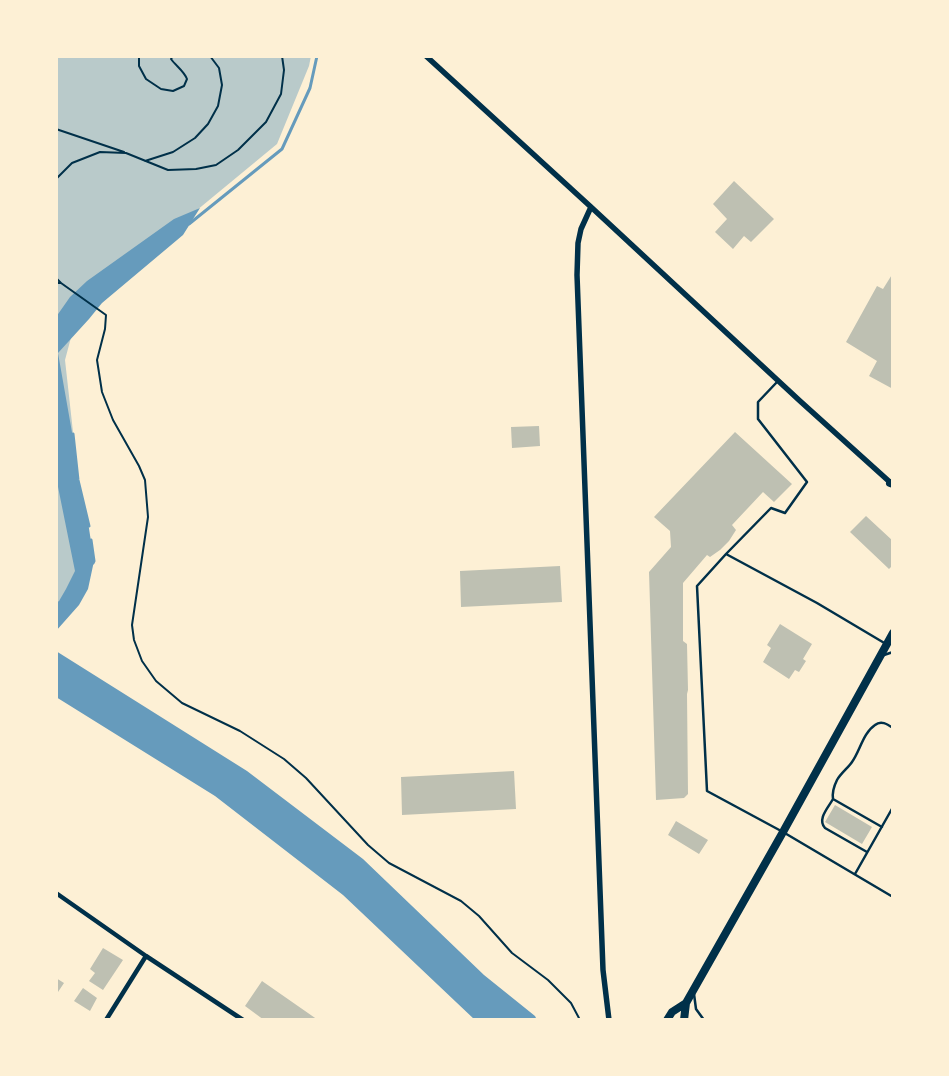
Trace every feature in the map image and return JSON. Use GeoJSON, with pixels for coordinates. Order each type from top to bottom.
{"type":"FeatureCollection","features":[{"type":"Feature","properties":{"kind":"main road"},"geometry":{"type":"LineString","coordinates":[[684,1020],[686,1003],[893,633]]}},
{"type":"Feature","properties":{"kind":"main road"},"geometry":{"type":"LineString","coordinates":[[667,1020],[672,1012],[686,1003]]}},
{"type":"Feature","properties":{"kind":"street"},"geometry":{"type":"LineString","coordinates":[[426,56],[892,484]]}},
{"type":"Feature","properties":{"kind":"street"},"geometry":{"type":"LineString","coordinates":[[591,207],[581,229],[578,244],[577,274],[603,970],[610,1020]]}},
{"type":"Feature","properties":{"kind":"street"},"geometry":{"type":"LineString","coordinates":[[56,892],[146,956],[243,1020]]}},
{"type":"Feature","properties":{"kind":"street"},"geometry":{"type":"LineString","coordinates":[[106,1020],[146,956]]}},
{"type":"Feature","properties":{"kind":"lane"},"geometry":{"type":"LineString","coordinates":[[778,381],[758,402],[758,419],[807,482],[785,513],[771,508],[697,586],[708,791],[783,832],[893,897]]}},
{"type":"Feature","properties":{"kind":"lane"},"geometry":{"type":"LineString","coordinates":[[726,554],[817,603],[886,644]]}},
{"type":"Feature","properties":{"kind":"lane"},"geometry":{"type":"LineString","coordinates":[[880,656],[893,652]]}},
{"type":"Feature","properties":{"kind":"lane"},"geometry":{"type":"LineString","coordinates":[[868,852],[823,826],[821,822],[822,817],[833,798],[832,794],[837,780],[854,760],[869,731],[874,725],[879,723],[884,723],[893,728]]}},
{"type":"Feature","properties":{"kind":"lane"},"geometry":{"type":"LineString","coordinates":[[833,798],[882,827]]}},
{"type":"Feature","properties":{"kind":"lane"},"geometry":{"type":"LineString","coordinates":[[855,874],[893,807]]}},
{"type":"Feature","properties":{"kind":"lane"},"geometry":{"type":"LineString","coordinates":[[694,990],[696,1009],[703,1020]]}},
{"type":"Feature","properties":{"kind":"path"},"geometry":{"type":"LineString","coordinates":[[139,56],[139,66],[146,79],[162,89],[172,91],[184,86],[188,79],[171,59],[173,56]]}},
{"type":"Feature","properties":{"kind":"path"},"geometry":{"type":"LineString","coordinates":[[145,161],[173,152],[195,138],[208,124],[218,106],[222,86],[220,68],[210,56]]}},
{"type":"Feature","properties":{"kind":"path"},"geometry":{"type":"LineString","coordinates":[[56,129],[126,153],[168,170],[196,169],[216,165],[238,150],[266,122],[280,94],[284,70],[282,56]]}},
{"type":"Feature","properties":{"kind":"path"},"geometry":{"type":"LineString","coordinates":[[56,179],[72,163],[100,152],[126,153]]}},
{"type":"Feature","properties":{"kind":"path"},"geometry":{"type":"LineString","coordinates":[[56,278],[106,315],[105,330],[98,360],[102,392],[113,420],[145,480],[148,517],[132,625],[134,640],[142,661],[156,681],[182,703],[240,731],[284,759],[306,778],[368,845],[389,863],[461,901],[479,916],[512,953],[548,980],[571,1002],[580,1020]]}},
{"type":"Feature","properties":{"kind":"path"},"geometry":{"type":"LineString","coordinates":[[56,283],[61,283]]}},
{"type":"Feature","properties":{"kind":"shaded area"},"geometry":{"type":"Polygon","coordinates":[[[56,56],[311,56],[309,66],[277,144],[93,296],[77,315],[65,360],[88,559],[56,606],[56,56]]]}},
{"type":"Feature","properties":{"kind":"water"},"geometry":{"type":"Polygon","coordinates":[[[200,208],[183,235],[102,303],[58,353],[73,438],[78,480],[88,522],[94,561],[88,589],[79,605],[56,631],[56,603],[59,601],[75,571],[56,477],[56,317],[70,297],[87,281],[174,219],[200,208]]]}},
{"type":"Feature","properties":{"kind":"water"},"geometry":{"type":"Polygon","coordinates":[[[56,651],[247,771],[363,859],[484,975],[535,1016],[537,1020],[475,1020],[343,895],[215,796],[56,697],[56,651]]]}},
{"type":"Feature","properties":{"kind":"building"},"geometry":{"type":"Polygon","coordinates":[[[734,181],[774,219],[751,242],[744,236],[733,249],[715,232],[727,219],[713,204],[734,181]]]}},
{"type":"Feature","properties":{"kind":"building"},"geometry":{"type":"Polygon","coordinates":[[[893,273],[893,389],[869,376],[877,361],[846,342],[877,286],[883,289],[893,273]]]}},
{"type":"Feature","properties":{"kind":"building"},"geometry":{"type":"Polygon","coordinates":[[[539,426],[540,446],[512,448],[511,427],[539,426]]]}},
{"type":"Feature","properties":{"kind":"building"},"geometry":{"type":"Polygon","coordinates":[[[735,432],[792,484],[774,502],[763,492],[732,525],[736,530],[729,541],[710,557],[707,555],[683,583],[683,641],[687,644],[688,794],[684,798],[656,800],[649,572],[671,547],[670,531],[654,517],[735,432]]]}},
{"type":"Feature","properties":{"kind":"building"},"geometry":{"type":"Polygon","coordinates":[[[866,516],[893,541],[893,565],[889,569],[850,532],[866,516]]]}},
{"type":"Feature","properties":{"kind":"building"},"geometry":{"type":"Polygon","coordinates":[[[560,566],[562,602],[461,607],[460,571],[560,566]]]}},
{"type":"Feature","properties":{"kind":"building"},"geometry":{"type":"Polygon","coordinates":[[[780,624],[812,644],[803,659],[806,661],[799,672],[795,670],[789,679],[763,662],[771,648],[767,645],[780,624]]]}},
{"type":"Feature","properties":{"kind":"building"},"geometry":{"type":"Polygon","coordinates":[[[514,771],[516,809],[402,815],[401,777],[514,771]]]}},
{"type":"Feature","properties":{"kind":"building"},"geometry":{"type":"Polygon","coordinates":[[[835,805],[872,827],[862,844],[825,822],[835,805]]]}},
{"type":"Feature","properties":{"kind":"building"},"geometry":{"type":"Polygon","coordinates":[[[676,821],[708,840],[699,854],[668,835],[676,821]]]}},
{"type":"Feature","properties":{"kind":"building"},"geometry":{"type":"Polygon","coordinates":[[[103,948],[123,960],[103,990],[89,981],[95,973],[90,969],[103,948]]]}},
{"type":"Feature","properties":{"kind":"building"},"geometry":{"type":"Polygon","coordinates":[[[56,978],[64,983],[58,992],[56,991],[56,978]]]}},
{"type":"Feature","properties":{"kind":"building"},"geometry":{"type":"Polygon","coordinates":[[[262,981],[318,1020],[264,1020],[245,1006],[262,981]]]}},
{"type":"Feature","properties":{"kind":"building"},"geometry":{"type":"Polygon","coordinates":[[[83,988],[97,998],[90,1011],[74,1001],[83,988]]]}},
{"type":"Feature","properties":{"kind":"waterway"},"geometry":{"type":"LineString","coordinates":[[189,224],[282,149],[310,88],[317,56]]}},
{"type":"Feature","properties":{"kind":"waterway"},"geometry":{"type":"LineString","coordinates":[[73,434],[78,480],[89,526]]}},
{"type":"Feature","properties":{"kind":"waterway"},"geometry":{"type":"LineString","coordinates":[[91,540],[93,563]]}}]}
